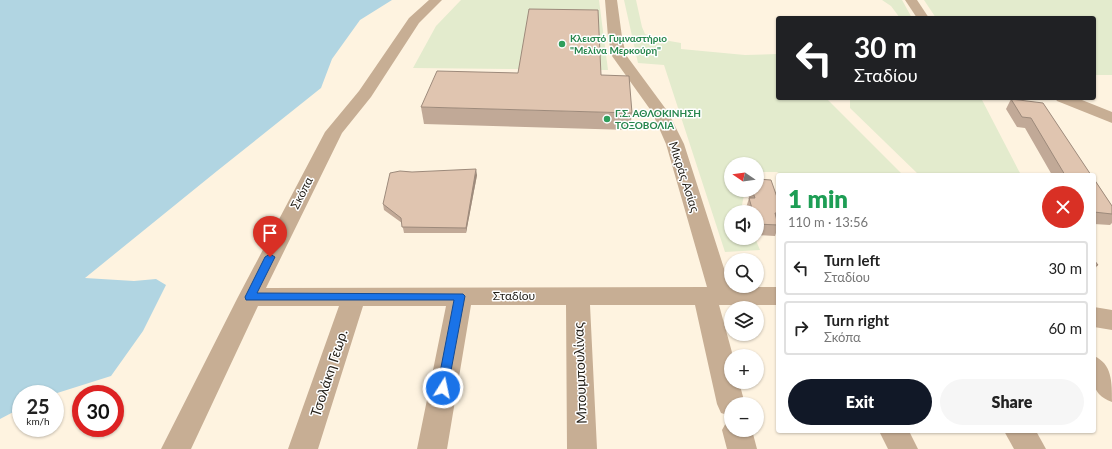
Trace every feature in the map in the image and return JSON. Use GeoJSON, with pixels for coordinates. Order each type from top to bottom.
{"type":"FeatureCollection","features":[{"type":"Feature","properties":{"kind":"street","name":"Σκόπα"},"geometry":{"type":"LineString","coordinates":[[176,449],[250,297],[334,132],[365,94],[414,21],[436,0]]}},
{"type":"Feature","properties":{"kind":"street","name":"Μικράς Ασίας"},"geometry":{"type":"LineString","coordinates":[[611,0],[615,37],[619,56],[660,112],[675,144],[713,296],[730,397]]}},
{"type":"Feature","properties":{"kind":"street"},"geometry":{"type":"LineString","coordinates":[[911,0],[922,16]]}},
{"type":"Feature","properties":{"kind":"street"},"geometry":{"type":"LineString","coordinates":[[1067,100],[1112,118]]}},
{"type":"Feature","properties":{"kind":"street"},"geometry":{"type":"LineString","coordinates":[[432,449],[460,296]]}},
{"type":"Feature","properties":{"kind":"street","name":"Μπουμπουλίνας"},"geometry":{"type":"LineString","coordinates":[[578,296],[582,449]]}},
{"type":"Feature","properties":{"kind":"street","name":"Σταδίου"},"geometry":{"type":"LineString","coordinates":[[250,297],[776,296]]}},
{"type":"Feature","properties":{"kind":"street","name":"Τσολάκη Γεωρ."},"geometry":{"type":"LineString","coordinates":[[303,449],[354,297]]}},
{"type":"Feature","properties":{"kind":"street"},"geometry":{"type":"LineString","coordinates":[[1096,317],[1112,320]]}},
{"type":"Feature","properties":{"kind":"street"},"geometry":{"type":"LineString","coordinates":[[1096,370],[1112,390]]}},
{"type":"Feature","properties":{"kind":"street"},"geometry":{"type":"LineString","coordinates":[[895,433],[903,449]]}},
{"type":"Feature","properties":{"kind":"street"},"geometry":{"type":"LineString","coordinates":[[1020,433],[1031,449]]}},
{"type":"Feature","properties":{"kind":"street"},"geometry":{"type":"LineString","coordinates":[[739,437],[742,449]]}},
{"type":"Feature","properties":{"kind":"green space"},"geometry":{"type":"Polygon","coordinates":[[[461,0],[599,0],[608,70],[413,68],[436,26],[461,0]]]}},
{"type":"Feature","properties":{"kind":"green space"},"geometry":{"type":"Polygon","coordinates":[[[624,0],[636,0],[645,34],[658,39],[681,43],[681,49],[745,55],[776,54],[776,100],[828,100],[901,173],[764,172],[764,157],[724,157],[724,197],[744,197],[742,205],[724,205],[724,245],[758,245],[760,250],[725,252],[664,65],[638,63],[624,0]]]}},
{"type":"Feature","properties":{"kind":"green space"},"geometry":{"type":"Polygon","coordinates":[[[882,0],[902,0],[911,16],[898,16],[891,6],[882,0]]]}},
{"type":"Feature","properties":{"kind":"green space"},"geometry":{"type":"Polygon","coordinates":[[[924,0],[1112,0],[1112,75],[1096,75],[1096,16],[935,16],[924,0]]]}},
{"type":"Feature","properties":{"kind":"green space"},"geometry":{"type":"Polygon","coordinates":[[[850,100],[982,100],[1020,173],[917,173],[850,108],[850,100]]]}},
{"type":"Feature","properties":{"kind":"water"},"geometry":{"type":"Polygon","coordinates":[[[0,0],[392,0],[360,20],[332,59],[321,88],[85,278],[134,281],[156,279],[166,285],[143,331],[111,376],[82,385],[72,385],[72,388],[64,391],[64,385],[12,385],[12,413],[0,419],[0,0]]]}},
{"type":"Feature","properties":{"kind":"building"},"geometry":{"type":"Polygon","coordinates":[[[529,9],[598,10],[601,75],[629,76],[632,113],[421,107],[437,71],[518,73],[529,9]]]}},
{"type":"Feature","properties":{"kind":"building"},"geometry":{"type":"Polygon","coordinates":[[[1012,100],[1043,103],[1090,173],[1064,173],[1031,118],[1022,117],[1012,100]]]}},
{"type":"Feature","properties":{"kind":"building"},"geometry":{"type":"Polygon","coordinates":[[[476,169],[466,228],[402,227],[401,218],[383,204],[390,173],[400,171],[412,172],[476,169]]]}},
{"type":"Feature","properties":{"kind":"building"},"geometry":{"type":"Polygon","coordinates":[[[764,180],[771,180],[776,194],[776,225],[764,224],[764,205],[751,205],[749,198],[764,197],[764,180]]]}},
{"type":"Feature","properties":{"kind":"building"},"geometry":{"type":"Polygon","coordinates":[[[1096,182],[1112,206],[1112,214],[1096,212],[1096,182]]]}},
{"type":"Feature","properties":{"kind":"place","name":"Κλειστό Γυμναστήριο \"Μελίνα Μερκούρη\""},"geometry":{"type":"Point","coordinates":[562,44]}},
{"type":"Feature","properties":{"kind":"place","name":"Γ.Σ. ΑΘΛΟΚΙΝΗΣΗ ΤΟΞΟΒΟΛΙΑ"},"geometry":{"type":"Point","coordinates":[607,119]}},
{"type":"Feature","properties":{"kind":"route"},"geometry":{"type":"LineString","coordinates":[[270,257],[250,297],[460,296],[443,388]]}}]}
